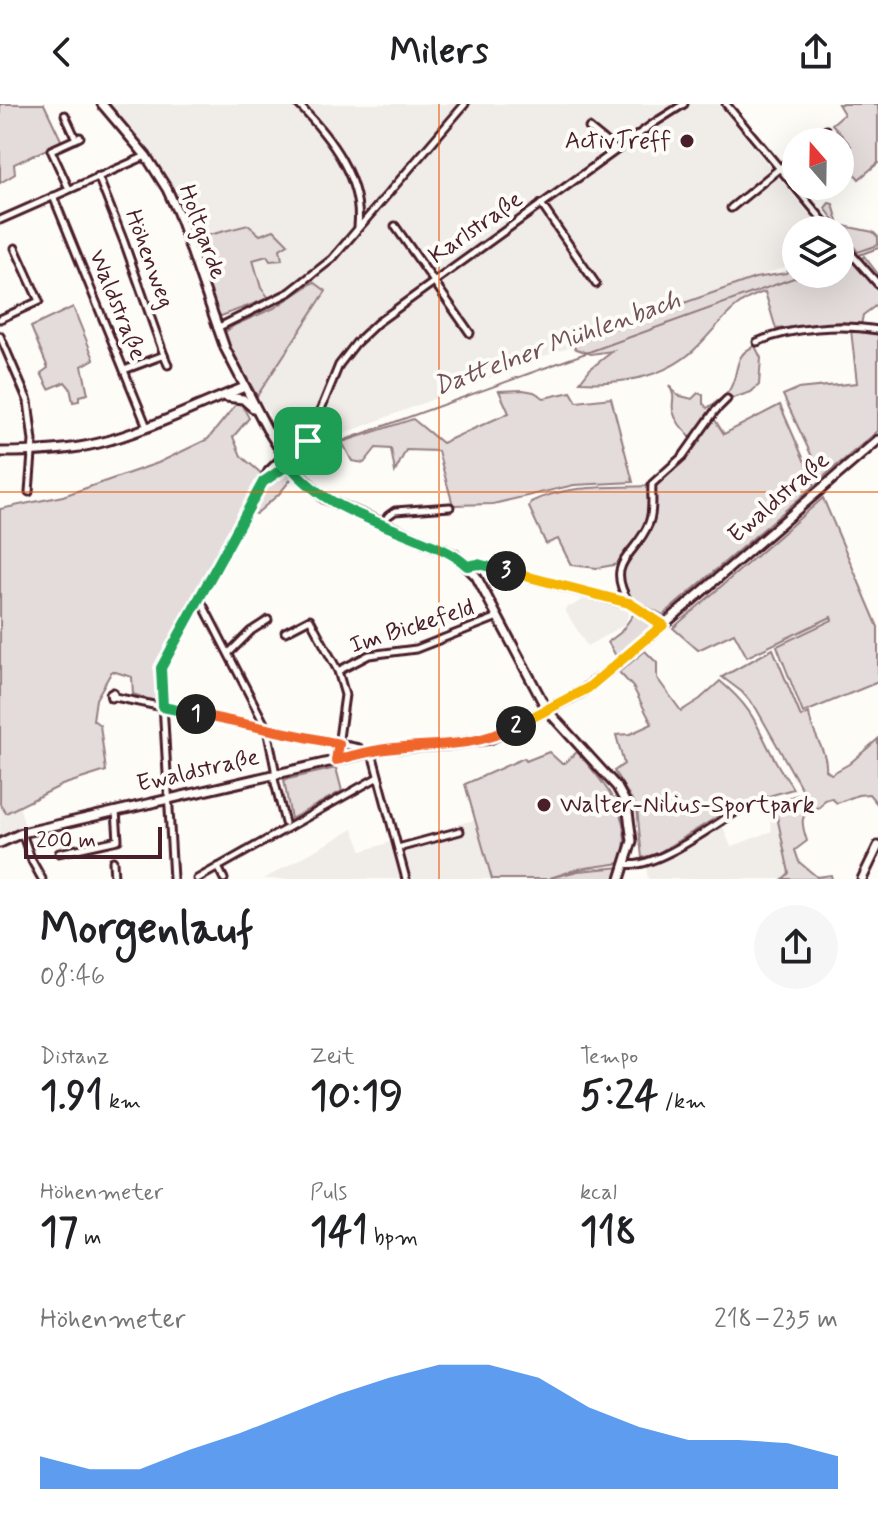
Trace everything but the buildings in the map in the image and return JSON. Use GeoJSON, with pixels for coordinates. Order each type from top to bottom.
{"type":"FeatureCollection","features":[{"type":"Feature","properties":{"kind":"street","name":"Holtgarde"},"geometry":{"type":"LineString","coordinates":[[102,104],[146,156],[167,189],[216,328],[260,416],[289,464],[324,498],[445,550],[467,566]]}},
{"type":"Feature","properties":{"kind":"street"},"geometry":{"type":"LineString","coordinates":[[298,104],[321,127],[346,167],[360,210],[358,228]]}},
{"type":"Feature","properties":{"kind":"street"},"geometry":{"type":"LineString","coordinates":[[216,328],[267,305],[332,259],[465,104]]}},
{"type":"Feature","properties":{"kind":"street","name":"Karlstraße"},"geometry":{"type":"LineString","coordinates":[[263,482],[297,459],[308,441],[339,365],[377,323],[684,104]]}},
{"type":"Feature","properties":{"kind":"street"},"geometry":{"type":"LineString","coordinates":[[726,104],[819,216]]}},
{"type":"Feature","properties":{"kind":"street"},"geometry":{"type":"LineString","coordinates":[[65,115],[78,138],[51,150],[69,189]]}},
{"type":"Feature","properties":{"kind":"street"},"geometry":{"type":"LineString","coordinates":[[589,128],[616,150]]}},
{"type":"Feature","properties":{"kind":"street"},"geometry":{"type":"LineString","coordinates":[[0,220],[146,156]]}},
{"type":"Feature","properties":{"kind":"street"},"geometry":{"type":"LineString","coordinates":[[731,208],[780,169]]}},
{"type":"Feature","properties":{"kind":"street","name":"Höhenweg"},"geometry":{"type":"LineString","coordinates":[[98,176],[168,365]]}},
{"type":"Feature","properties":{"kind":"street","name":"Waldstraße"},"geometry":{"type":"LineString","coordinates":[[53,196],[147,427]]}},
{"type":"Feature","properties":{"kind":"street","name":"Karlstraße"},"geometry":{"type":"LineString","coordinates":[[541,204],[596,284]]}},
{"type":"Feature","properties":{"kind":"street","name":"Karlstraße"},"geometry":{"type":"LineString","coordinates":[[395,226],[470,333]]}},
{"type":"Feature","properties":{"kind":"street"},"geometry":{"type":"LineString","coordinates":[[0,319],[39,301],[15,248]]}},
{"type":"Feature","properties":{"kind":"street"},"geometry":{"type":"LineString","coordinates":[[854,257],[878,284]]}},
{"type":"Feature","properties":{"kind":"street"},"geometry":{"type":"LineString","coordinates":[[757,342],[769,337],[843,325],[878,330]]}},
{"type":"Feature","properties":{"kind":"street"},"geometry":{"type":"LineString","coordinates":[[0,336],[28,401],[32,451],[29,492]]}},
{"type":"Feature","properties":{"kind":"street"},"geometry":{"type":"LineString","coordinates":[[124,370],[164,355]]}},
{"type":"Feature","properties":{"kind":"street"},"geometry":{"type":"LineString","coordinates":[[216,399],[246,389]]}},
{"type":"Feature","properties":{"kind":"street"},"geometry":{"type":"LineString","coordinates":[[0,452],[98,443],[246,389]]}},
{"type":"Feature","properties":{"kind":"street"},"geometry":{"type":"LineString","coordinates":[[230,396],[243,399],[260,416]]}},
{"type":"Feature","properties":{"kind":"street"},"geometry":{"type":"LineString","coordinates":[[629,603],[618,574],[621,564],[650,520],[652,484],[683,456],[727,399]]}},
{"type":"Feature","properties":{"kind":"street","name":"Ewaldstraße"},"geometry":{"type":"LineString","coordinates":[[0,843],[22,833],[372,752],[490,739],[588,688],[878,440]]}},
{"type":"Feature","properties":{"kind":"street"},"geometry":{"type":"LineString","coordinates":[[173,879],[161,668],[268,471],[283,456],[308,441]]}},
{"type":"Feature","properties":{"kind":"street"},"geometry":{"type":"LineString","coordinates":[[383,524],[395,511],[450,507]]}},
{"type":"Feature","properties":{"kind":"street"},"geometry":{"type":"LineString","coordinates":[[467,566],[478,564],[629,603],[663,625]]}},
{"type":"Feature","properties":{"kind":"street"},"geometry":{"type":"LineString","coordinates":[[467,566],[476,576],[547,710],[622,794],[632,828],[632,841],[620,879]]}},
{"type":"Feature","properties":{"kind":"street"},"geometry":{"type":"LineString","coordinates":[[200,598],[267,729],[276,774],[274,779],[285,823]]}},
{"type":"Feature","properties":{"kind":"street","name":"Im Bickefeld"},"geometry":{"type":"LineString","coordinates":[[338,671],[369,655],[416,649],[498,617]]}},
{"type":"Feature","properties":{"kind":"street"},"geometry":{"type":"LineString","coordinates":[[285,632],[310,619],[338,671],[345,695],[336,760]]}},
{"type":"Feature","properties":{"kind":"street"},"geometry":{"type":"LineString","coordinates":[[229,653],[251,631],[268,620]]}},
{"type":"Feature","properties":{"kind":"street"},"geometry":{"type":"LineString","coordinates":[[115,697],[359,748]]}},
{"type":"Feature","properties":{"kind":"street"},"geometry":{"type":"LineString","coordinates":[[372,752],[406,879]]}},
{"type":"Feature","properties":{"kind":"street"},"geometry":{"type":"LineString","coordinates":[[197,879],[378,777]]}},
{"type":"Feature","properties":{"kind":"street"},"geometry":{"type":"LineString","coordinates":[[59,853],[118,843],[116,811]]}},
{"type":"Feature","properties":{"kind":"street"},"geometry":{"type":"LineString","coordinates":[[626,864],[637,865],[666,853],[734,813]]}},
{"type":"Feature","properties":{"kind":"street"},"geometry":{"type":"LineString","coordinates":[[398,848],[460,831]]}},
{"type":"Feature","properties":{"kind":"street"},"geometry":{"type":"LineString","coordinates":[[22,833],[42,879]]}},
{"type":"Feature","properties":{"kind":"street"},"geometry":{"type":"LineString","coordinates":[[862,879],[878,846]]}},
{"type":"Feature","properties":{"kind":"street"},"geometry":{"type":"LineString","coordinates":[[113,861],[114,879]]}},
{"type":"Feature","properties":{"kind":"street"},"geometry":{"type":"LineString","coordinates":[[218,867],[224,879]]}},
{"type":"Feature","properties":{"kind":"shaded area"},"geometry":{"type":"Polygon","coordinates":[[[0,104],[44,104],[62,142],[14,164],[15,174],[0,183],[0,104]]]}},
{"type":"Feature","properties":{"kind":"shaded area"},"geometry":{"type":"Polygon","coordinates":[[[106,104],[718,104],[782,182],[782,200],[797,200],[810,216],[782,216],[782,268],[340,435],[343,445],[306,470],[257,396],[326,291],[314,282],[274,308],[261,288],[253,260],[267,256],[260,235],[193,239],[209,288],[180,203],[106,104]]]}},
{"type":"Feature","properties":{"kind":"shaded area"},"geometry":{"type":"Polygon","coordinates":[[[838,104],[878,104],[878,163],[859,179],[854,173],[854,128],[835,128],[832,124],[844,114],[838,104]]]}},
{"type":"Feature","properties":{"kind":"shaded area"},"geometry":{"type":"Polygon","coordinates":[[[829,203],[833,204],[836,216],[831,216],[825,208],[829,203]]]}},
{"type":"Feature","properties":{"kind":"shaded area"},"geometry":{"type":"Polygon","coordinates":[[[248,225],[260,235],[274,230],[288,244],[280,249],[282,260],[270,261],[267,256],[253,260],[261,288],[269,298],[221,316],[216,312],[193,239],[248,225]]]}},
{"type":"Feature","properties":{"kind":"shaded area"},"geometry":{"type":"Polygon","coordinates":[[[854,228],[873,232],[878,237],[878,245],[858,252],[854,247],[854,228]]]}},
{"type":"Feature","properties":{"kind":"shaded area"},"geometry":{"type":"Polygon","coordinates":[[[864,256],[878,274],[878,304],[863,315],[861,325],[842,322],[776,329],[765,292],[743,302],[693,351],[667,368],[640,378],[580,382],[590,369],[613,351],[591,354],[573,345],[620,326],[621,315],[633,321],[755,278],[782,274],[782,288],[854,288],[854,263],[856,265],[864,256]]]}},
{"type":"Feature","properties":{"kind":"shaded area"},"geometry":{"type":"Polygon","coordinates":[[[314,282],[326,291],[257,396],[230,348],[225,332],[274,308],[314,282]]]}},
{"type":"Feature","properties":{"kind":"shaded area"},"geometry":{"type":"Polygon","coordinates":[[[73,307],[94,359],[82,366],[88,394],[79,396],[79,401],[73,402],[70,388],[65,382],[49,389],[41,373],[48,368],[31,327],[73,307]]]}},
{"type":"Feature","properties":{"kind":"shaded area"},"geometry":{"type":"Polygon","coordinates":[[[851,330],[878,334],[878,431],[822,478],[783,395],[797,389],[857,383],[851,330]]]}},
{"type":"Feature","properties":{"kind":"shaded area"},"geometry":{"type":"Polygon","coordinates":[[[755,346],[761,358],[759,385],[751,392],[721,402],[693,440],[674,415],[669,385],[677,395],[692,399],[698,393],[703,395],[707,408],[728,392],[742,354],[755,346]]]}},
{"type":"Feature","properties":{"kind":"shaded area"},"geometry":{"type":"Polygon","coordinates":[[[523,390],[544,398],[571,392],[577,402],[611,398],[633,482],[574,485],[493,504],[453,505],[438,451],[406,450],[395,472],[391,449],[376,448],[364,463],[352,461],[342,442],[413,419],[442,443],[509,413],[499,391],[523,390]]]}},
{"type":"Feature","properties":{"kind":"shaded area"},"geometry":{"type":"Polygon","coordinates":[[[238,402],[249,418],[233,437],[241,456],[262,474],[156,668],[160,703],[133,694],[132,677],[112,671],[96,699],[93,720],[100,725],[106,771],[62,785],[6,813],[0,804],[0,509],[63,496],[158,463],[208,439],[238,402]]]}},
{"type":"Feature","properties":{"kind":"shaded area"},"geometry":{"type":"Polygon","coordinates":[[[780,405],[815,485],[663,615],[633,600],[622,582],[622,565],[650,529],[655,516],[656,484],[660,477],[680,462],[713,417],[724,434],[780,405]]]}},
{"type":"Feature","properties":{"kind":"shaded area"},"geometry":{"type":"Polygon","coordinates":[[[287,472],[293,477],[279,494],[256,514],[251,513],[270,481],[287,472]]]}},
{"type":"Feature","properties":{"kind":"shaded area"},"geometry":{"type":"Polygon","coordinates":[[[647,486],[648,522],[619,564],[597,568],[571,565],[558,539],[546,544],[529,507],[531,502],[559,492],[647,486]]]}},
{"type":"Feature","properties":{"kind":"shaded area"},"geometry":{"type":"Polygon","coordinates":[[[823,498],[878,627],[878,682],[803,713],[777,646],[832,620],[831,617],[747,657],[734,633],[698,650],[673,628],[823,498]]]}},
{"type":"Feature","properties":{"kind":"shaded area"},"geometry":{"type":"Polygon","coordinates":[[[589,596],[631,608],[624,625],[587,646],[565,610],[589,596]]]}},
{"type":"Feature","properties":{"kind":"shaded area"},"geometry":{"type":"Polygon","coordinates":[[[636,611],[656,625],[616,656],[608,642],[620,633],[636,611]]]}},
{"type":"Feature","properties":{"kind":"shaded area"},"geometry":{"type":"Polygon","coordinates":[[[773,649],[801,717],[809,713],[826,770],[831,774],[849,764],[878,739],[878,805],[869,794],[837,803],[831,798],[808,812],[803,819],[807,841],[795,850],[799,862],[817,877],[831,875],[832,879],[783,879],[789,873],[774,802],[804,793],[756,708],[722,677],[773,649]]]}},
{"type":"Feature","properties":{"kind":"shaded area"},"geometry":{"type":"Polygon","coordinates":[[[645,651],[657,663],[657,678],[681,711],[720,681],[733,692],[755,721],[793,789],[737,805],[658,853],[642,858],[637,808],[614,771],[624,764],[616,735],[630,734],[652,724],[633,687],[619,672],[645,651]]]}},
{"type":"Feature","properties":{"kind":"shaded area","name":"Walter-Nilius-Sportpark"},"geometry":{"type":"Polygon","coordinates":[[[549,752],[565,763],[577,752],[598,776],[621,817],[625,847],[621,863],[578,869],[550,878],[578,871],[622,867],[615,879],[492,879],[465,784],[524,758],[526,761],[549,752]]]}},
{"type":"Feature","properties":{"kind":"shaded area"},"geometry":{"type":"Polygon","coordinates":[[[336,768],[342,791],[291,819],[284,780],[336,768]]]}},
{"type":"Feature","properties":{"kind":"shaded area"},"geometry":{"type":"Polygon","coordinates":[[[774,802],[789,873],[783,879],[648,879],[646,865],[726,819],[723,827],[731,847],[772,831],[766,804],[774,802]]]}},
{"type":"Feature","properties":{"kind":"shaded area"},"geometry":{"type":"Polygon","coordinates":[[[0,804],[6,813],[19,805],[25,827],[0,840],[0,804]]]}},
{"type":"Feature","properties":{"kind":"shaded area"},"geometry":{"type":"Polygon","coordinates":[[[475,820],[492,879],[412,879],[403,851],[459,834],[458,824],[475,820]]]}},
{"type":"Feature","properties":{"kind":"shaded area"},"geometry":{"type":"Polygon","coordinates":[[[353,829],[362,851],[391,842],[401,879],[264,879],[353,829]]]}},
{"type":"Feature","properties":{"kind":"waterway","name":"Dattelner Mühlenbach"},"geometry":{"type":"LineString","coordinates":[[854,257],[878,248]]}},
{"type":"Feature","properties":{"kind":"waterway","name":"Dattelner Mühlenbach"},"geometry":{"type":"LineString","coordinates":[[320,449],[782,282]]}},
{"type":"Feature","properties":{"kind":"place","name":"ActivTreff"},"geometry":{"type":"Point","coordinates":[687,141]}},
{"type":"Feature","properties":{"kind":"place","name":"Walter-Nilius-Sportpark"},"geometry":{"type":"Point","coordinates":[544,805]}},
{"type":"Feature","properties":{"kind":"route"},"geometry":{"type":"LineString","coordinates":[[308,441],[283,456],[289,464],[308,484],[341,507],[445,550],[467,566],[478,564],[629,603],[663,625],[580,693],[490,739],[470,743],[385,749],[336,760],[339,744],[163,707],[161,668],[263,482],[280,469],[289,464],[297,459],[308,441]]}}]}
